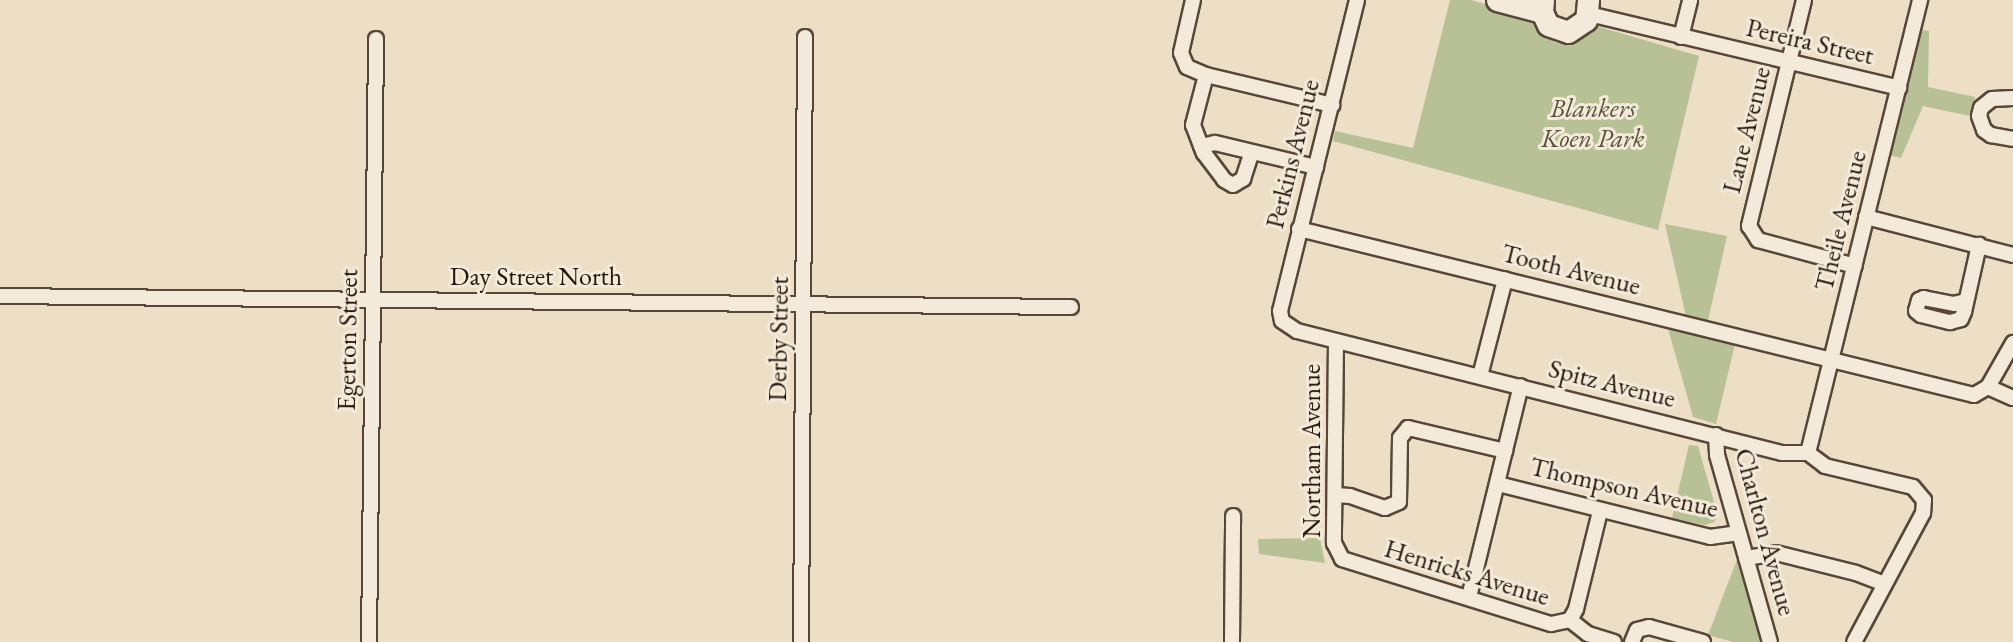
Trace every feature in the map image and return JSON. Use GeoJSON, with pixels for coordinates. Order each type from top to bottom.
{"type":"FeatureCollection","features":[{"type":"Feature","properties":{"kind":"street"},"geometry":{"type":"LineString","coordinates":[[1193,0],[1182,59],[1191,70],[1332,105]]}},
{"type":"Feature","properties":{"kind":"street","name":"Perkins Avenue"},"geometry":{"type":"LineString","coordinates":[[1282,321],[1280,311],[1299,229],[1357,0]]}},
{"type":"Feature","properties":{"kind":"street"},"geometry":{"type":"LineString","coordinates":[[1497,0],[1542,6],[1548,25],[1561,32],[1575,30],[1588,7]]}},
{"type":"Feature","properties":{"kind":"street"},"geometry":{"type":"LineString","coordinates":[[1681,37],[1690,0]]}},
{"type":"Feature","properties":{"kind":"street","name":"Lane Avenue"},"geometry":{"type":"LineString","coordinates":[[1804,0],[1750,219],[1751,232],[1758,240],[1855,265]]}},
{"type":"Feature","properties":{"kind":"street","name":"Theile Avenue"},"geometry":{"type":"LineString","coordinates":[[1808,453],[1920,0]]}},
{"type":"Feature","properties":{"kind":"street","name":"Pereira Street"},"geometry":{"type":"LineString","coordinates":[[1588,7],[1681,37],[1899,88]]}},
{"type":"Feature","properties":{"kind":"street","name":"Derby Street"},"geometry":{"type":"LineString","coordinates":[[801,642],[805,37]]}},
{"type":"Feature","properties":{"kind":"street","name":"Egerton Street"},"geometry":{"type":"LineString","coordinates":[[369,642],[376,39]]}},
{"type":"Feature","properties":{"kind":"street"},"geometry":{"type":"LineString","coordinates":[[1206,75],[1193,125],[1201,146],[1224,180],[1233,185],[1243,178],[1252,152]]}},
{"type":"Feature","properties":{"kind":"street"},"geometry":{"type":"LineString","coordinates":[[2013,98],[1992,99],[1981,108],[1979,116],[1984,130],[1991,135],[2013,139]]}},
{"type":"Feature","properties":{"kind":"street"},"geometry":{"type":"LineString","coordinates":[[1201,146],[1215,143],[1316,167]]}},
{"type":"Feature","properties":{"kind":"street"},"geometry":{"type":"LineString","coordinates":[[1866,217],[2013,255]]}},
{"type":"Feature","properties":{"kind":"street","name":"Tooth Avenue"},"geometry":{"type":"LineString","coordinates":[[1299,229],[1974,395],[1988,387]]}},
{"type":"Feature","properties":{"kind":"street"},"geometry":{"type":"LineString","coordinates":[[1966,301],[1979,245]]}},
{"type":"Feature","properties":{"kind":"street"},"geometry":{"type":"LineString","coordinates":[[1480,376],[1505,279]]}},
{"type":"Feature","properties":{"kind":"street","name":"Day Street North"},"geometry":{"type":"LineString","coordinates":[[0,296],[1071,307]]}},
{"type":"Feature","properties":{"kind":"street","name":"Spitz Avenue"},"geometry":{"type":"LineString","coordinates":[[1282,321],[1291,329],[1336,341],[1782,453],[1808,453],[1825,466],[1913,487],[1924,500],[1923,513],[1884,584]]}},
{"type":"Feature","properties":{"kind":"street","name":"Northam Avenue"},"geometry":{"type":"LineString","coordinates":[[1336,341],[1334,543],[1342,559]]}},
{"type":"Feature","properties":{"kind":"street"},"geometry":{"type":"LineString","coordinates":[[2013,343],[1988,387],[2013,398]]}},
{"type":"Feature","properties":{"kind":"street"},"geometry":{"type":"LineString","coordinates":[[1469,597],[1521,386]]}},
{"type":"Feature","properties":{"kind":"street"},"geometry":{"type":"LineString","coordinates":[[1335,495],[1350,496],[1385,508],[1399,502],[1400,438],[1408,428],[1505,451]]}},
{"type":"Feature","properties":{"kind":"street","name":"Charlton Avenue"},"geometry":{"type":"LineString","coordinates":[[1716,435],[1717,455],[1770,642]]}},
{"type":"Feature","properties":{"kind":"street","name":"Thompson Avenue"},"geometry":{"type":"LineString","coordinates":[[1498,484],[1710,537],[1739,533]]}},
{"type":"Feature","properties":{"kind":"street"},"geometry":{"type":"LineString","coordinates":[[1570,620],[1576,609],[1601,511]]}},
{"type":"Feature","properties":{"kind":"street"},"geometry":{"type":"LineString","coordinates":[[1232,642],[1233,516]]}},
{"type":"Feature","properties":{"kind":"street"},"geometry":{"type":"LineString","coordinates":[[1746,558],[1776,553],[1856,573],[1884,584],[1854,642]]}},
{"type":"Feature","properties":{"kind":"street","name":"Henricks Avenue"},"geometry":{"type":"LineString","coordinates":[[1342,559],[1551,624],[1570,620],[1588,634],[1614,642]]}},
{"type":"Feature","properties":{"kind":"street"},"geometry":{"type":"LineString","coordinates":[[1632,642],[1641,627],[1703,642]]}},
{"type":"Feature","properties":{"kind":"green space","name":"Blankers Koen Park"},"geometry":{"type":"Polygon","coordinates":[[[1450,0],[1471,0],[1531,17],[1548,39],[1557,43],[1576,40],[1596,26],[1699,56],[1658,230],[1333,141],[1335,131],[1413,148],[1450,0]]]}},
{"type":"Feature","properties":{"kind":"green space"},"geometry":{"type":"Polygon","coordinates":[[[1919,29],[1929,31],[1928,87],[1975,97],[1970,116],[1923,106],[1901,158],[1888,155],[1919,29]]]}},
{"type":"Feature","properties":{"kind":"green space"},"geometry":{"type":"Polygon","coordinates":[[[1665,224],[1727,236],[1707,325],[1687,321],[1665,224]]]}},
{"type":"Feature","properties":{"kind":"green space"},"geometry":{"type":"Polygon","coordinates":[[[1667,325],[1736,340],[1716,424],[1693,417],[1667,325]]]}},
{"type":"Feature","properties":{"kind":"green space"},"geometry":{"type":"Polygon","coordinates":[[[1689,445],[1698,446],[1718,516],[1714,522],[1705,525],[1672,518],[1689,445]]]}},
{"type":"Feature","properties":{"kind":"green space"},"geometry":{"type":"Polygon","coordinates":[[[1320,538],[1325,563],[1259,554],[1258,539],[1320,538]]]}},
{"type":"Feature","properties":{"kind":"green space"},"geometry":{"type":"Polygon","coordinates":[[[1738,557],[1762,642],[1733,642],[1708,635],[1738,557]]]}}]}
